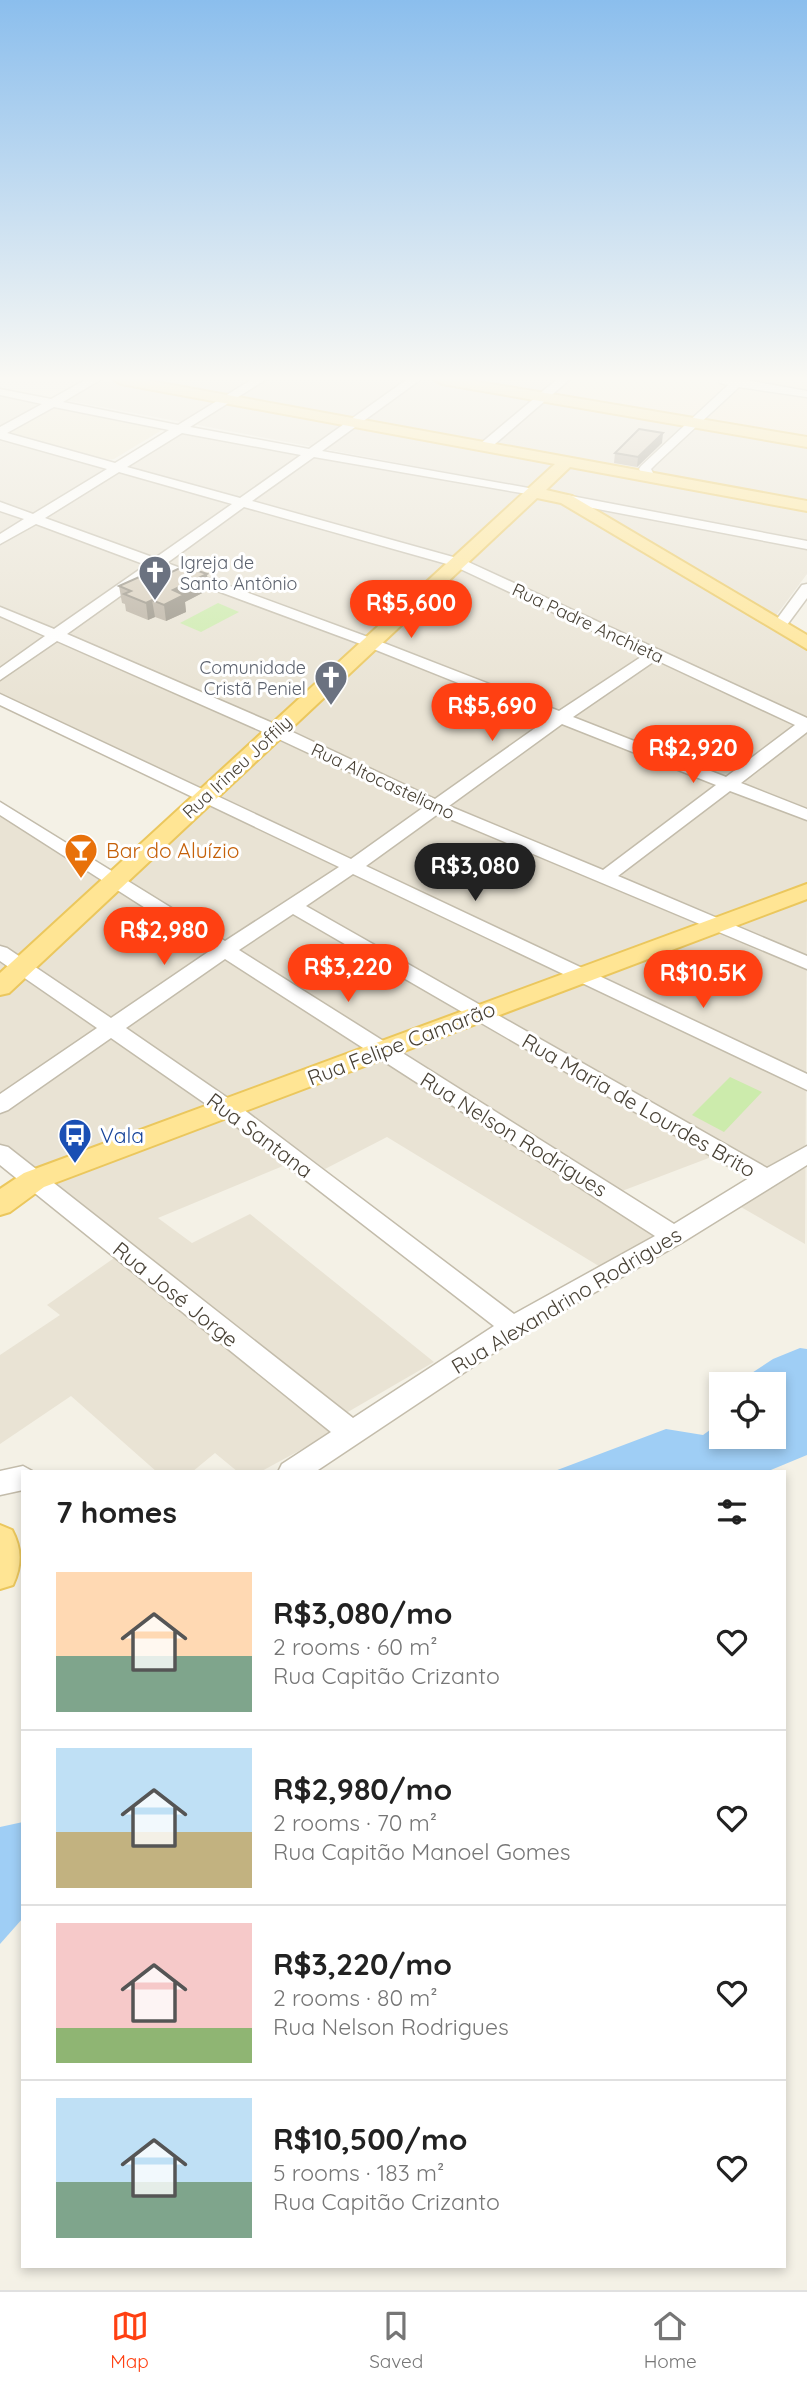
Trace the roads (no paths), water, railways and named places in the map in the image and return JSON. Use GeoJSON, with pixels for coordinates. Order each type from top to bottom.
{"type":"FeatureCollection","features":[{"type":"Feature","properties":{"kind":"main road","name":"Rua Irineu Joffily"},"geometry":{"type":"LineString","coordinates":[[0,988],[541,487]]}},
{"type":"Feature","properties":{"kind":"main road"},"geometry":{"type":"LineString","coordinates":[[703,487],[807,506]]}},
{"type":"Feature","properties":{"kind":"main road"},"geometry":{"type":"LineString","coordinates":[[534,493],[566,499],[807,643]]}},
{"type":"Feature","properties":{"kind":"main road","name":"Rua Felipe Camarão"},"geometry":{"type":"LineString","coordinates":[[0,1204],[34,1180],[807,891]]}},
{"type":"Feature","properties":{"kind":"main road"},"geometry":{"type":"LineString","coordinates":[[0,1541],[3,1548],[0,1572]]}},
{"type":"Feature","properties":{"kind":"street"},"geometry":{"type":"LineString","coordinates":[[0,540],[86,487]]}},
{"type":"Feature","properties":{"kind":"street","name":"Rua Padre Anchieta"},"geometry":{"type":"LineString","coordinates":[[186,487],[458,563],[807,724]]}},
{"type":"Feature","properties":{"kind":"street"},"geometry":{"type":"LineString","coordinates":[[0,675],[264,487]]}},
{"type":"Feature","properties":{"kind":"street"},"geometry":{"type":"LineString","coordinates":[[500,487],[534,493]]}},
{"type":"Feature","properties":{"kind":"street"},"geometry":{"type":"LineString","coordinates":[[566,499],[807,545]]}},
{"type":"Feature","properties":{"kind":"street"},"geometry":{"type":"LineString","coordinates":[[0,506],[158,562],[371,643],[807,815]]}},
{"type":"Feature","properties":{"kind":"street"},"geometry":{"type":"LineString","coordinates":[[779,626],[807,588]]}},
{"type":"Feature","properties":{"kind":"street","name":"Rua Altocasteliano"},"geometry":{"type":"LineString","coordinates":[[0,611],[276,731],[435,806],[807,962]]}},
{"type":"Feature","properties":{"kind":"street"},"geometry":{"type":"LineString","coordinates":[[0,1105],[225,950],[352,867],[560,718],[655,654]]}},
{"type":"Feature","properties":{"kind":"street"},"geometry":{"type":"LineString","coordinates":[[0,699],[807,1083]]}},
{"type":"Feature","properties":{"kind":"street"},"geometry":{"type":"LineString","coordinates":[[604,878],[807,724]]}},
{"type":"Feature","properties":{"kind":"street","name":"Rua Nelson Rodrigues"},"geometry":{"type":"LineString","coordinates":[[0,807],[674,1236]]}},
{"type":"Feature","properties":{"kind":"street","name":"Rua Maria de Lourdes Brito"},"geometry":{"type":"LineString","coordinates":[[293,906],[767,1178]]}},
{"type":"Feature","properties":{"kind":"street","name":"Rua Santana"},"geometry":{"type":"LineString","coordinates":[[0,952],[227,1108],[513,1327]]}},
{"type":"Feature","properties":{"kind":"street","name":"Rua José Jorge"},"geometry":{"type":"LineString","coordinates":[[0,1153],[353,1434]]}},
{"type":"Feature","properties":{"kind":"street","name":"Rua Alexandrino Rodrigues"},"geometry":{"type":"LineString","coordinates":[[295,1470],[513,1327],[674,1236],[807,1154]]}},
{"type":"Feature","properties":{"kind":"street"},"geometry":{"type":"LineString","coordinates":[[0,1483],[21,1478]]}},
{"type":"Feature","properties":{"kind":"water"},"geometry":{"type":"Polygon","coordinates":[[[800,1348],[807,1349],[807,1455],[771,1470],[557,1470],[666,1429],[703,1435],[709,1431],[709,1449],[786,1449],[786,1372],[753,1372],[773,1359],[800,1348]]]}},
{"type":"Feature","properties":{"kind":"water"},"geometry":{"type":"Polygon","coordinates":[[[21,1822],[21,1920],[0,1944],[0,1827],[21,1822]]]}},
{"type":"Feature","properties":{"kind":"place","name":"Igreja de Santo Antônio"},"geometry":{"type":"Point","coordinates":[155,602]}},
{"type":"Feature","properties":{"kind":"place","name":"Comunidade Cristã Peniel"},"geometry":{"type":"Point","coordinates":[331,707]}},
{"type":"Feature","properties":{"kind":"place","name":"Bar do Aluízio"},"geometry":{"type":"Point","coordinates":[81,880]}},
{"type":"Feature","properties":{"kind":"place","name":"Vala"},"geometry":{"type":"Point","coordinates":[75,1165]}}]}
